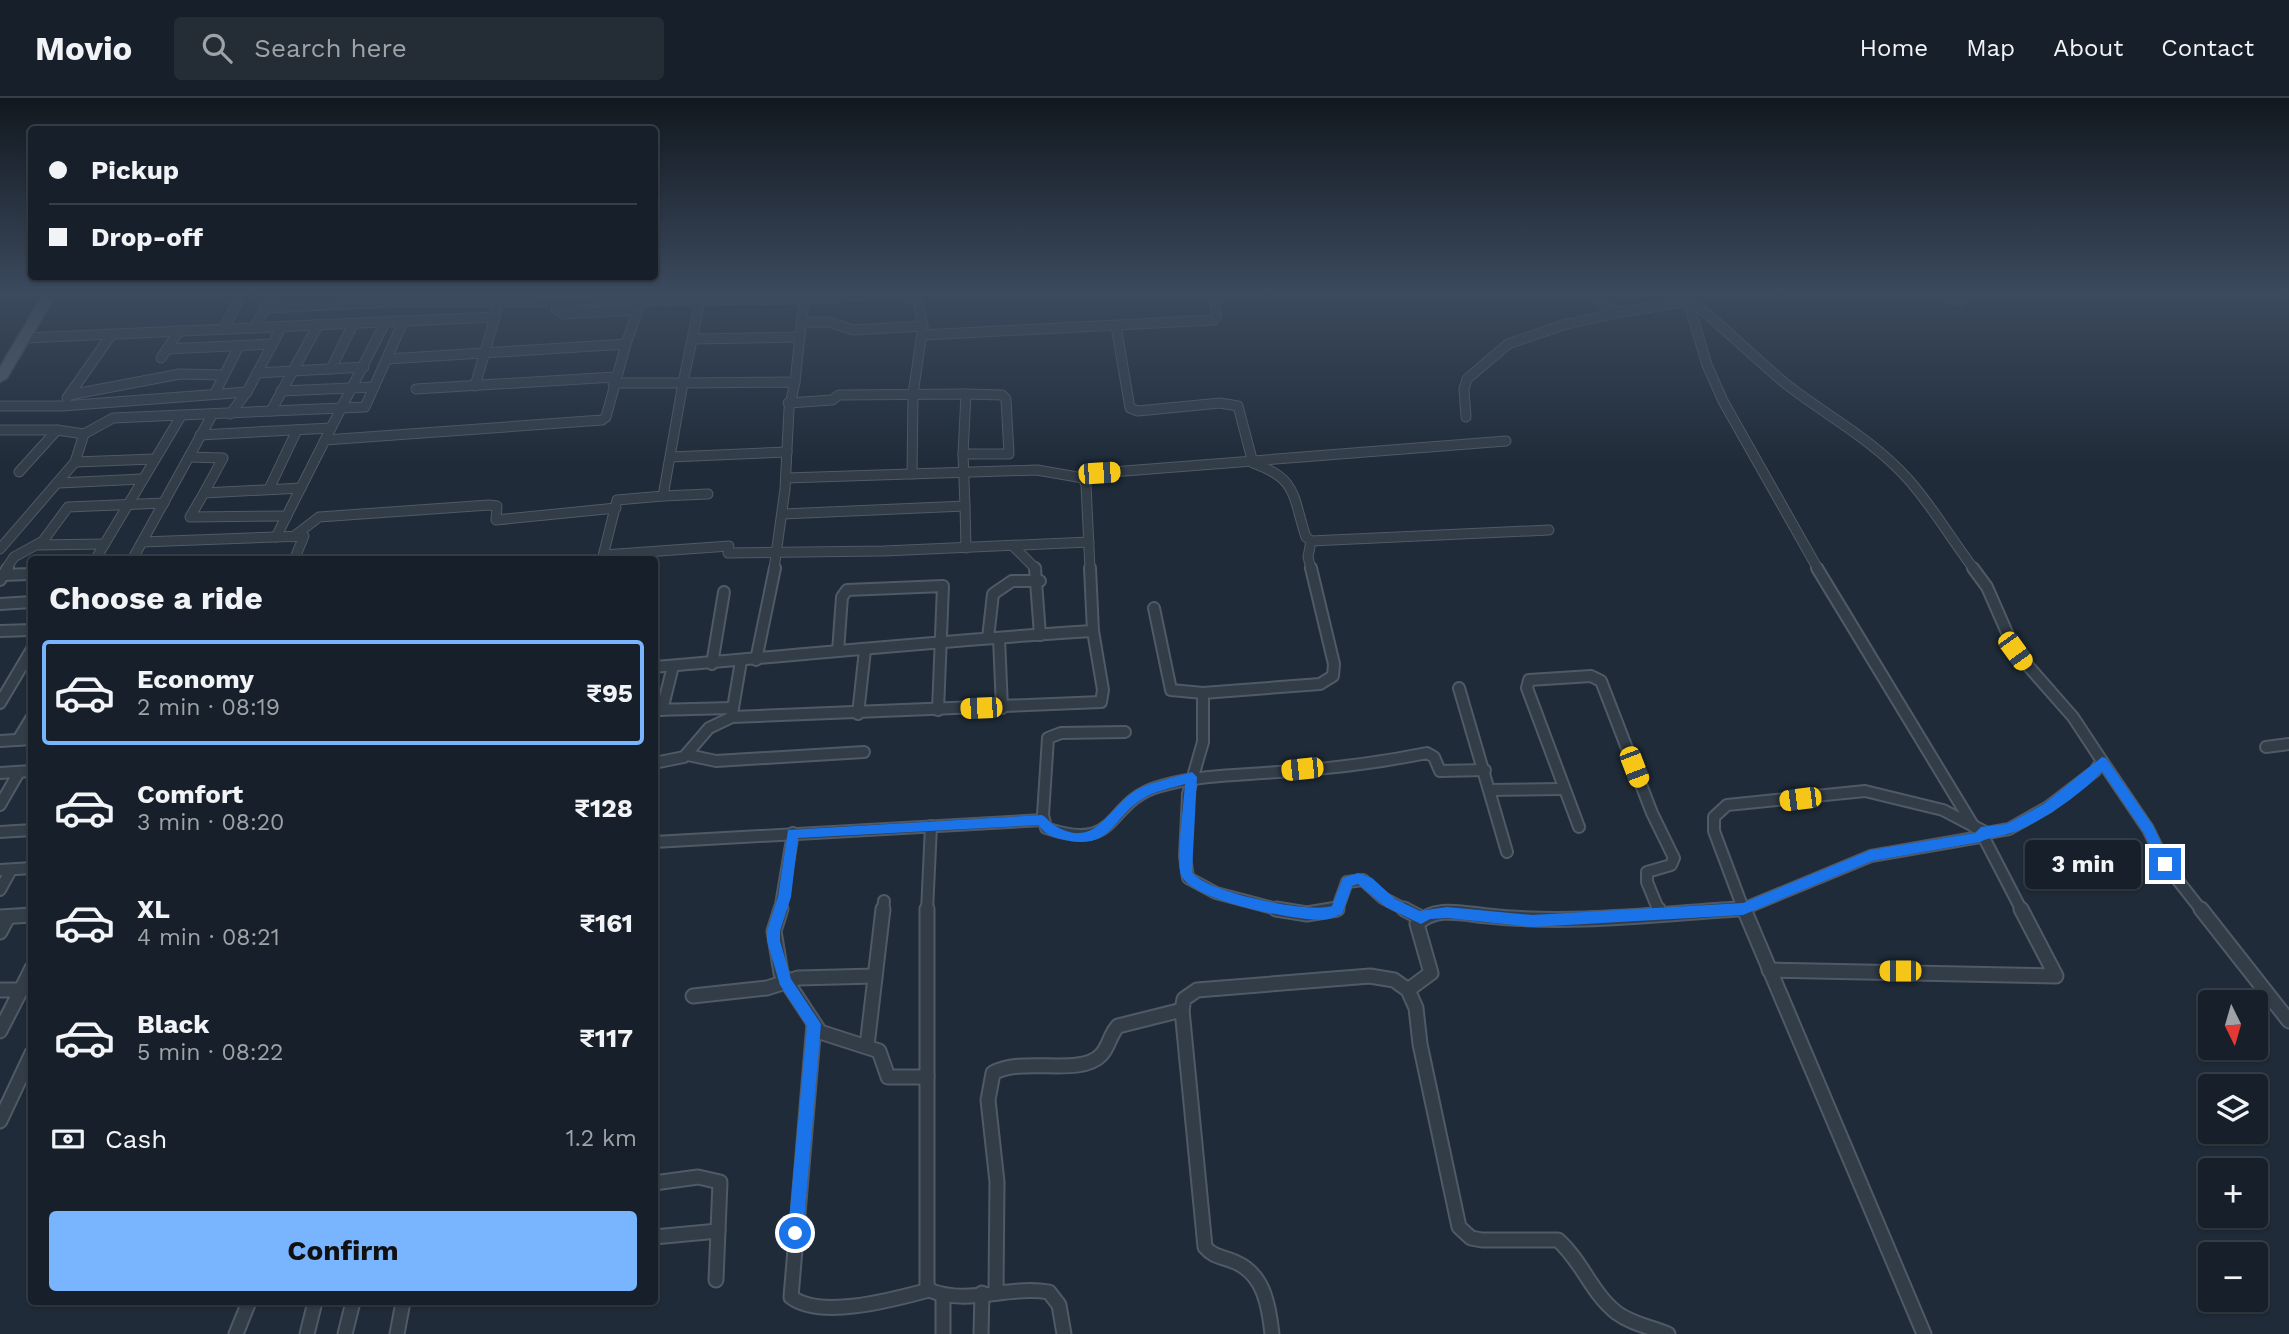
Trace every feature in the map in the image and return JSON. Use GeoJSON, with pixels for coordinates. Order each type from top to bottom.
{"type":"FeatureCollection","features":[{"type":"Feature","properties":{"kind":"main road"},"geometry":{"type":"LineString","coordinates":[[0,379],[17,351]]}},
{"type":"Feature","properties":{"kind":"street"},"geometry":{"type":"LineString","coordinates":[[62,406],[100,351]]}},
{"type":"Feature","properties":{"kind":"street"},"geometry":{"type":"LineString","coordinates":[[161,358],[166,351]]}},
{"type":"Feature","properties":{"kind":"street"},"geometry":{"type":"LineString","coordinates":[[215,393],[237,351]]}},
{"type":"Feature","properties":{"kind":"street"},"geometry":{"type":"LineString","coordinates":[[230,414],[247,391],[269,351]]}},
{"type":"Feature","properties":{"kind":"street"},"geometry":{"type":"LineString","coordinates":[[271,411],[303,351]]}},
{"type":"Feature","properties":{"kind":"street"},"geometry":{"type":"LineString","coordinates":[[331,369],[340,351]]}},
{"type":"Feature","properties":{"kind":"street"},"geometry":{"type":"LineString","coordinates":[[276,537],[372,351]]}},
{"type":"Feature","properties":{"kind":"street"},"geometry":{"type":"LineString","coordinates":[[0,430],[57,430],[84,434],[113,418],[365,407],[391,351]]}},
{"type":"Feature","properties":{"kind":"street"},"geometry":{"type":"LineString","coordinates":[[475,386],[486,351]]}},
{"type":"Feature","properties":{"kind":"street"},"geometry":{"type":"LineString","coordinates":[[387,359],[492,351]]}},
{"type":"Feature","properties":{"kind":"street"},"geometry":{"type":"LineString","coordinates":[[325,440],[602,420],[606,417],[624,351]]}},
{"type":"Feature","properties":{"kind":"street"},"geometry":{"type":"LineString","coordinates":[[663,496],[690,351]]}},
{"type":"Feature","properties":{"kind":"street"},"geometry":{"type":"LineString","coordinates":[[757,660],[773,586],[783,514],[788,403],[795,382],[798,351]]}},
{"type":"Feature","properties":{"kind":"street"},"geometry":{"type":"LineString","coordinates":[[912,474],[914,394],[920,351]]}},
{"type":"Feature","properties":{"kind":"street"},"geometry":{"type":"LineString","coordinates":[[1120,351],[1130,408],[1138,411],[1220,403],[1238,406],[1253,463]]}},
{"type":"Feature","properties":{"kind":"street"},"geometry":{"type":"LineString","coordinates":[[1466,417],[1464,389],[1467,379],[1500,351]]}},
{"type":"Feature","properties":{"kind":"street"},"geometry":{"type":"LineString","coordinates":[[1702,351],[1723,401],[1798,537],[1978,831],[2056,976],[1769,970]]}},
{"type":"Feature","properties":{"kind":"street"},"geometry":{"type":"LineString","coordinates":[[1746,351],[1789,386],[1860,433],[1908,479],[1987,587],[2015,651],[2033,675],[2082,728],[2148,829],[2165,864],[2289,1021]]}},
{"type":"Feature","properties":{"kind":"street"},"geometry":{"type":"LineString","coordinates":[[257,373],[364,367]]}},
{"type":"Feature","properties":{"kind":"street"},"geometry":{"type":"LineString","coordinates":[[69,395],[180,374],[224,375]]}},
{"type":"Feature","properties":{"kind":"street"},"geometry":{"type":"LineString","coordinates":[[416,389],[614,380],[683,383],[795,382]]}},
{"type":"Feature","properties":{"kind":"street"},"geometry":{"type":"LineString","coordinates":[[281,391],[374,387]]}},
{"type":"Feature","properties":{"kind":"street"},"geometry":{"type":"LineString","coordinates":[[0,406],[62,406],[247,391]]}},
{"type":"Feature","properties":{"kind":"street"},"geometry":{"type":"LineString","coordinates":[[966,394],[963,454],[966,548]]}},
{"type":"Feature","properties":{"kind":"street"},"geometry":{"type":"LineString","coordinates":[[788,403],[832,400],[839,395],[1003,395],[1006,399],[1009,454],[963,454]]}},
{"type":"Feature","properties":{"kind":"street"},"geometry":{"type":"LineString","coordinates":[[134,556],[212,415]]}},
{"type":"Feature","properties":{"kind":"street"},"geometry":{"type":"LineString","coordinates":[[97,556],[181,416]]}},
{"type":"Feature","properties":{"kind":"street"},"geometry":{"type":"LineString","coordinates":[[200,435],[331,428]]}},
{"type":"Feature","properties":{"kind":"street"},"geometry":{"type":"LineString","coordinates":[[19,472],[57,430]]}},
{"type":"Feature","properties":{"kind":"street"},"geometry":{"type":"LineString","coordinates":[[269,489],[297,430]]}},
{"type":"Feature","properties":{"kind":"street"},"geometry":{"type":"LineString","coordinates":[[0,549],[75,462],[84,434]]}},
{"type":"Feature","properties":{"kind":"street"},"geometry":{"type":"LineString","coordinates":[[786,478],[1037,470],[1083,478],[1099,473],[1253,463],[1506,440]]}},
{"type":"Feature","properties":{"kind":"street"},"geometry":{"type":"LineString","coordinates":[[671,457],[787,452]]}},
{"type":"Feature","properties":{"kind":"street"},"geometry":{"type":"LineString","coordinates":[[189,457],[223,458],[190,517],[287,516]]}},
{"type":"Feature","properties":{"kind":"street"},"geometry":{"type":"LineString","coordinates":[[75,462],[154,459]]}},
{"type":"Feature","properties":{"kind":"street"},"geometry":{"type":"LineString","coordinates":[[1253,463],[1276,471],[1287,479],[1306,537],[1311,541],[1549,530]]}},
{"type":"Feature","properties":{"kind":"street"},"geometry":{"type":"LineString","coordinates":[[673,666],[658,710],[858,714],[1101,702],[1103,690],[1093,631],[1083,478]]}},
{"type":"Feature","properties":{"kind":"street"},"geometry":{"type":"LineString","coordinates":[[58,483],[142,479]]}},
{"type":"Feature","properties":{"kind":"street"},"geometry":{"type":"LineString","coordinates":[[204,493],[301,488]]}},
{"type":"Feature","properties":{"kind":"street"},"geometry":{"type":"LineString","coordinates":[[603,556],[617,500],[708,494]]}},
{"type":"Feature","properties":{"kind":"street"},"geometry":{"type":"LineString","coordinates":[[38,545],[68,507],[164,503]]}},
{"type":"Feature","properties":{"kind":"street"},"geometry":{"type":"LineString","coordinates":[[293,537],[319,517],[489,505],[497,506],[496,520],[616,508]]}},
{"type":"Feature","properties":{"kind":"street"},"geometry":{"type":"LineString","coordinates":[[783,514],[965,506]]}},
{"type":"Feature","properties":{"kind":"street"},"geometry":{"type":"LineString","coordinates":[[142,542],[304,537],[296,556]]}},
{"type":"Feature","properties":{"kind":"street"},"geometry":{"type":"LineString","coordinates":[[1154,608],[1168,687],[1179,692],[1203,693],[1320,684],[1333,676],[1333,656],[1308,557],[1311,541]]}},
{"type":"Feature","properties":{"kind":"street"},"geometry":{"type":"LineString","coordinates":[[644,556],[729,549],[776,552],[1089,542]]}},
{"type":"Feature","properties":{"kind":"street"},"geometry":{"type":"LineString","coordinates":[[1,577],[17,554],[38,545],[104,544]]}},
{"type":"Feature","properties":{"kind":"street"},"geometry":{"type":"LineString","coordinates":[[1013,546],[1034,565],[1040,580],[1041,635]]}},
{"type":"Feature","properties":{"kind":"street"},"geometry":{"type":"LineString","coordinates":[[1,577],[28,574]]}},
{"type":"Feature","properties":{"kind":"street"},"geometry":{"type":"LineString","coordinates":[[1002,708],[994,638],[993,594],[1012,581],[1040,580]]}},
{"type":"Feature","properties":{"kind":"street"},"geometry":{"type":"LineString","coordinates":[[838,652],[842,597],[853,589],[943,586],[938,710]]}},
{"type":"Feature","properties":{"kind":"street"},"geometry":{"type":"LineString","coordinates":[[712,664],[724,592]]}},
{"type":"Feature","properties":{"kind":"street"},"geometry":{"type":"LineString","coordinates":[[0,604],[28,602]]}},
{"type":"Feature","properties":{"kind":"street"},"geometry":{"type":"LineString","coordinates":[[0,631],[28,630]]}},
{"type":"Feature","properties":{"kind":"street"},"geometry":{"type":"LineString","coordinates":[[658,667],[865,650],[942,640],[1093,631]]}},
{"type":"Feature","properties":{"kind":"street"},"geometry":{"type":"LineString","coordinates":[[858,714],[865,650]]}},
{"type":"Feature","properties":{"kind":"street"},"geometry":{"type":"LineString","coordinates":[[0,702],[28,656]]}},
{"type":"Feature","properties":{"kind":"street"},"geometry":{"type":"LineString","coordinates":[[732,712],[741,661]]}},
{"type":"Feature","properties":{"kind":"street"},"geometry":{"type":"LineString","coordinates":[[1579,827],[1562,789],[1527,682],[1595,676],[1601,681],[1652,813],[1674,858],[1671,865],[1647,872],[1647,882],[1659,912]]}},
{"type":"Feature","properties":{"kind":"street"},"geometry":{"type":"LineString","coordinates":[[0,681],[13,680]]}},
{"type":"Feature","properties":{"kind":"street"},"geometry":{"type":"LineString","coordinates":[[1459,688],[1507,852]]}},
{"type":"Feature","properties":{"kind":"street"},"geometry":{"type":"LineString","coordinates":[[1203,693],[1203,742],[1192,777],[1186,872],[1196,886],[1281,909],[1324,915],[1338,910],[1348,882],[1363,880],[1383,898],[1421,918]]}},
{"type":"Feature","properties":{"kind":"street"},"geometry":{"type":"LineString","coordinates":[[658,762],[678,760],[688,755],[706,728],[732,712]]}},
{"type":"Feature","properties":{"kind":"street"},"geometry":{"type":"LineString","coordinates":[[18,740],[28,724]]}},
{"type":"Feature","properties":{"kind":"street"},"geometry":{"type":"LineString","coordinates":[[1125,732],[1061,733],[1048,738],[1042,820],[1046,828],[1075,838],[1093,836],[1116,821],[1139,795],[1192,777],[1253,774],[1427,753],[1434,757],[1440,771],[1485,770]]}},
{"type":"Feature","properties":{"kind":"street"},"geometry":{"type":"LineString","coordinates":[[0,741],[28,739]]}},
{"type":"Feature","properties":{"kind":"street"},"geometry":{"type":"LineString","coordinates":[[2266,747],[2289,744]]}},
{"type":"Feature","properties":{"kind":"street"},"geometry":{"type":"LineString","coordinates":[[688,755],[716,761],[864,752]]}},
{"type":"Feature","properties":{"kind":"street"},"geometry":{"type":"LineString","coordinates":[[1923,1334],[1743,909],[1714,831],[1714,817],[1727,805],[1865,791],[1943,810],[1978,831],[2009,828],[2048,807],[2095,771],[2102,761]]}},
{"type":"Feature","properties":{"kind":"street"},"geometry":{"type":"LineString","coordinates":[[0,773],[28,771]]}},
{"type":"Feature","properties":{"kind":"street"},"geometry":{"type":"LineString","coordinates":[[0,805],[19,772]]}},
{"type":"Feature","properties":{"kind":"street"},"geometry":{"type":"LineString","coordinates":[[1490,790],[1562,789]]}},
{"type":"Feature","properties":{"kind":"street"},"geometry":{"type":"LineString","coordinates":[[658,842],[1042,820]]}},
{"type":"Feature","properties":{"kind":"street"},"geometry":{"type":"LineString","coordinates":[[931,826],[927,887],[926,1272],[936,1294],[943,1334]]}},
{"type":"Feature","properties":{"kind":"street"},"geometry":{"type":"LineString","coordinates":[[0,832],[28,830]]}},
{"type":"Feature","properties":{"kind":"street"},"geometry":{"type":"LineString","coordinates":[[1408,990],[1431,973],[1418,930],[1421,918],[1427,914],[1447,912],[1532,921],[1743,909],[1871,856],[1980,837],[1978,831]]}},
{"type":"Feature","properties":{"kind":"street"},"geometry":{"type":"LineString","coordinates":[[793,833],[785,897],[774,931],[777,960],[785,981],[814,1024],[826,1035],[867,1046],[883,1055],[888,1077],[927,1077]]}},
{"type":"Feature","properties":{"kind":"street"},"geometry":{"type":"LineString","coordinates":[[0,890],[6,870],[28,869]]}},
{"type":"Feature","properties":{"kind":"street"},"geometry":{"type":"LineString","coordinates":[[867,1046],[884,901]]}},
{"type":"Feature","properties":{"kind":"street"},"geometry":{"type":"LineString","coordinates":[[0,932],[4,917],[28,915]]}},
{"type":"Feature","properties":{"kind":"street"},"geometry":{"type":"LineString","coordinates":[[0,1031],[28,976]]}},
{"type":"Feature","properties":{"kind":"street"},"geometry":{"type":"LineString","coordinates":[[693,996],[767,988],[808,977],[875,976]]}},
{"type":"Feature","properties":{"kind":"street"},"geometry":{"type":"LineString","coordinates":[[1272,1334],[1266,1297],[1255,1274],[1248,1267],[1214,1256],[1205,1247],[1182,1010],[1188,994],[1211,989],[1370,976],[1394,980],[1408,990],[1416,1008],[1420,1044],[1459,1227],[1471,1238],[1482,1240],[1558,1240],[1574,1255],[1614,1311],[1635,1324],[1668,1334]]}},
{"type":"Feature","properties":{"kind":"street"},"geometry":{"type":"LineString","coordinates":[[0,990],[21,990]]}},
{"type":"Feature","properties":{"kind":"street"},"geometry":{"type":"LineString","coordinates":[[981,1334],[989,1292],[997,1180],[989,1122],[989,1091],[993,1073],[1010,1067],[1090,1060],[1102,1053],[1118,1026],[1182,1010]]}},
{"type":"Feature","properties":{"kind":"street"},"geometry":{"type":"LineString","coordinates":[[814,1024],[791,1297],[795,1304],[802,1307],[884,1303],[936,1294],[1049,1292],[1059,1306],[1064,1334]]}},
{"type":"Feature","properties":{"kind":"street"},"geometry":{"type":"LineString","coordinates":[[2,1113],[28,1060]]}},
{"type":"Feature","properties":{"kind":"street"},"geometry":{"type":"LineString","coordinates":[[658,1183],[714,1178],[719,1182],[716,1280]]}},
{"type":"Feature","properties":{"kind":"street"},"geometry":{"type":"LineString","coordinates":[[658,1237],[718,1231]]}},
{"type":"Feature","properties":{"kind":"street"},"geometry":{"type":"LineString","coordinates":[[236,1334],[248,1305]]}},
{"type":"Feature","properties":{"kind":"street"},"geometry":{"type":"LineString","coordinates":[[307,1334],[314,1305]]}},
{"type":"Feature","properties":{"kind":"street"},"geometry":{"type":"LineString","coordinates":[[345,1334],[352,1305]]}},
{"type":"Feature","properties":{"kind":"street"},"geometry":{"type":"LineString","coordinates":[[397,1334],[402,1305]]}},
{"type":"Feature","properties":{"kind":"route"},"geometry":{"type":"LineString","coordinates":[[795,1233],[814,1024],[781,973],[774,941],[774,931],[785,897],[793,833],[1042,820],[1046,828],[1075,838],[1084,838],[1105,830],[1139,795],[1153,788],[1192,777],[1188,794],[1186,872],[1191,882],[1203,889],[1281,909],[1324,915],[1338,910],[1344,887],[1353,879],[1358,879],[1368,882],[1390,903],[1421,918],[1435,912],[1447,912],[1532,921],[1743,909],[1871,856],[1980,837],[1981,832],[1995,833],[2009,828],[2048,807],[2095,771],[2102,761],[2148,829],[2165,864]]}}]}
